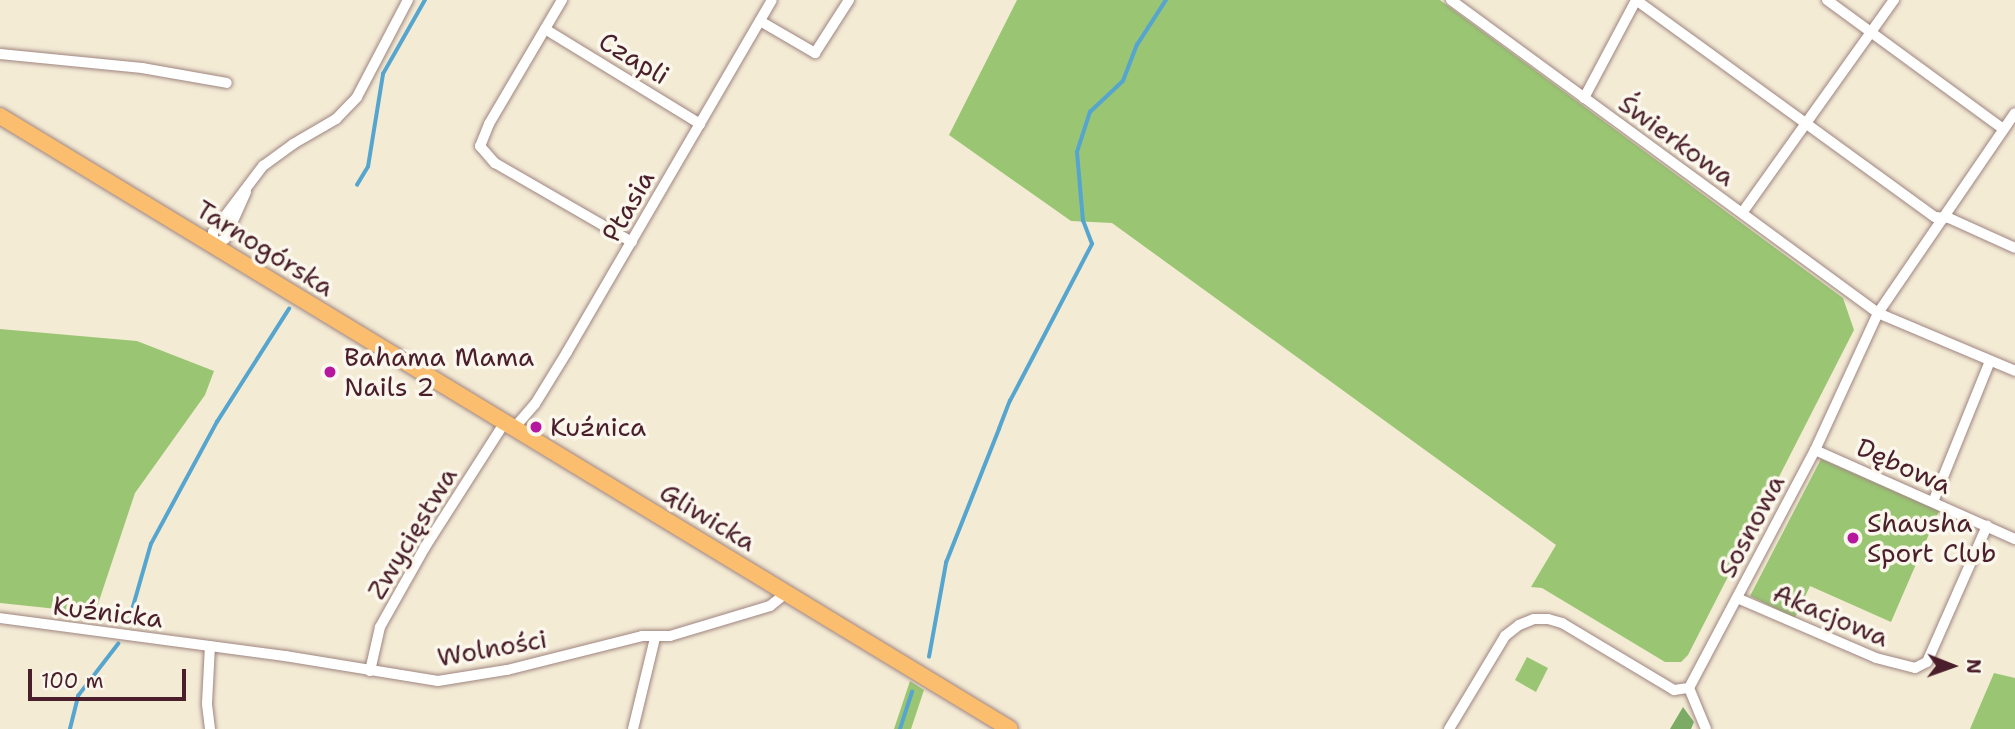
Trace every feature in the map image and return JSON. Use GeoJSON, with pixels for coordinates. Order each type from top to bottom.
{"type":"FeatureCollection","features":[{"type":"Feature","properties":{"kind":"main road","name":"Tarnogórska"},"geometry":{"type":"LineString","coordinates":[[0,116],[509,425]]}},
{"type":"Feature","properties":{"kind":"main road","name":"Gliwicka"},"geometry":{"type":"LineString","coordinates":[[509,425],[1010,729]]}},
{"type":"Feature","properties":{"kind":"street"},"geometry":{"type":"LineString","coordinates":[[213,244],[225,239],[246,192],[263,166],[277,154],[346,111],[357,97],[408,0]]}},
{"type":"Feature","properties":{"kind":"street"},"geometry":{"type":"LineString","coordinates":[[562,0],[489,124],[480,146],[495,163],[632,242]]}},
{"type":"Feature","properties":{"kind":"street"},"geometry":{"type":"LineString","coordinates":[[760,21],[815,53],[849,0]]}},
{"type":"Feature","properties":{"kind":"street","name":"Świerkowa"},"geometry":{"type":"LineString","coordinates":[[1451,0],[1463,4],[1584,98],[1878,313],[2015,371]]}},
{"type":"Feature","properties":{"kind":"street"},"geometry":{"type":"LineString","coordinates":[[1584,98],[1636,0],[1936,217],[2015,248]]}},
{"type":"Feature","properties":{"kind":"street"},"geometry":{"type":"LineString","coordinates":[[1827,0],[2003,129]]}},
{"type":"Feature","properties":{"kind":"street"},"geometry":{"type":"LineString","coordinates":[[1742,213],[1804,122],[1894,0]]}},
{"type":"Feature","properties":{"kind":"street","name":"Ptasia"},"geometry":{"type":"LineString","coordinates":[[509,425],[535,404],[632,242],[770,1]]}},
{"type":"Feature","properties":{"kind":"street","name":"Czapli"},"geometry":{"type":"LineString","coordinates":[[545,29],[700,124]]}},
{"type":"Feature","properties":{"kind":"street"},"geometry":{"type":"LineString","coordinates":[[0,54],[142,68],[228,83]]}},
{"type":"Feature","properties":{"kind":"street","name":"Sosnowa"},"geometry":{"type":"LineString","coordinates":[[1689,688],[1815,450],[1878,313],[2003,129],[2014,117]]}},
{"type":"Feature","properties":{"kind":"street"},"geometry":{"type":"LineString","coordinates":[[1933,502],[1990,361]]}},
{"type":"Feature","properties":{"kind":"street","name":"Zwycięstwa"},"geometry":{"type":"LineString","coordinates":[[370,671],[380,627],[425,547],[509,425]]}},
{"type":"Feature","properties":{"kind":"street","name":"Dębowa"},"geometry":{"type":"LineString","coordinates":[[1815,450],[2015,539]]}},
{"type":"Feature","properties":{"kind":"street","name":"Akacjowa"},"geometry":{"type":"LineString","coordinates":[[1737,598],[1876,658],[1907,668],[1923,666],[1987,526]]}},
{"type":"Feature","properties":{"kind":"street","name":"Wolności"},"geometry":{"type":"LineString","coordinates":[[210,646],[438,681],[507,670],[642,636],[655,638],[770,606],[786,593]]}},
{"type":"Feature","properties":{"kind":"street","name":"Kuźnicka"},"geometry":{"type":"LineString","coordinates":[[0,618],[210,646]]}},
{"type":"Feature","properties":{"kind":"street"},"geometry":{"type":"LineString","coordinates":[[1449,729],[1505,636],[1519,625],[1534,619],[1548,618],[1562,623],[1674,690],[1689,688],[1706,729]]}},
{"type":"Feature","properties":{"kind":"street"},"geometry":{"type":"LineString","coordinates":[[634,729],[655,638]]}},
{"type":"Feature","properties":{"kind":"street"},"geometry":{"type":"LineString","coordinates":[[210,646],[207,703],[210,729]]}},
{"type":"Feature","properties":{"kind":"green space"},"geometry":{"type":"Polygon","coordinates":[[[1017,0],[1440,0],[1843,298],[1854,330],[1688,655],[1681,662],[1665,662],[1542,588],[1531,587],[1556,545],[1112,223],[1071,221],[949,135],[1017,0]]]}},
{"type":"Feature","properties":{"kind":"green space"},"geometry":{"type":"Polygon","coordinates":[[[0,329],[137,341],[214,371],[205,395],[135,493],[95,613],[0,603],[0,329]]]}},
{"type":"Feature","properties":{"kind":"green space","name":"Shausha Sport Club"},"geometry":{"type":"Polygon","coordinates":[[[1821,459],[1939,511],[1891,622],[1810,586],[1795,618],[1750,596],[1821,459]]]}},
{"type":"Feature","properties":{"kind":"green space"},"geometry":{"type":"Polygon","coordinates":[[[1527,657],[1548,668],[1536,692],[1515,680],[1527,657]]]}},
{"type":"Feature","properties":{"kind":"green space"},"geometry":{"type":"Polygon","coordinates":[[[1994,673],[2015,678],[2015,729],[1970,729],[1994,673]]]}},
{"type":"Feature","properties":{"kind":"green space"},"geometry":{"type":"Polygon","coordinates":[[[910,681],[924,690],[911,729],[894,729],[910,681]]]}},
{"type":"Feature","properties":{"kind":"green space"},"geometry":{"type":"Polygon","coordinates":[[[1683,707],[1694,722],[1691,729],[1670,729],[1683,707]]]}},
{"type":"Feature","properties":{"kind":"waterway"},"geometry":{"type":"LineString","coordinates":[[357,185],[368,167],[383,74],[425,0]]}},
{"type":"Feature","properties":{"kind":"waterway"},"geometry":{"type":"LineString","coordinates":[[929,657],[946,563],[1010,401],[1092,244],[1083,221],[1077,152],[1090,112],[1123,81],[1137,45],[1166,0]]}},
{"type":"Feature","properties":{"kind":"waterway"},"geometry":{"type":"LineString","coordinates":[[128,624],[151,544],[217,422],[289,309]]}},
{"type":"Feature","properties":{"kind":"waterway"},"geometry":{"type":"LineString","coordinates":[[70,729],[78,696],[118,644]]}},
{"type":"Feature","properties":{"kind":"waterway"},"geometry":{"type":"LineString","coordinates":[[900,729],[912,692]]}},
{"type":"Feature","properties":{"kind":"place","name":"Bahama Mama Nails 2"},"geometry":{"type":"Point","coordinates":[330,372]}},
{"type":"Feature","properties":{"kind":"place","name":"Kuźnica"},"geometry":{"type":"Point","coordinates":[536,427]}},
{"type":"Feature","properties":{"kind":"place","name":"Shausha Sport Club"},"geometry":{"type":"Point","coordinates":[1853,538]}}]}
